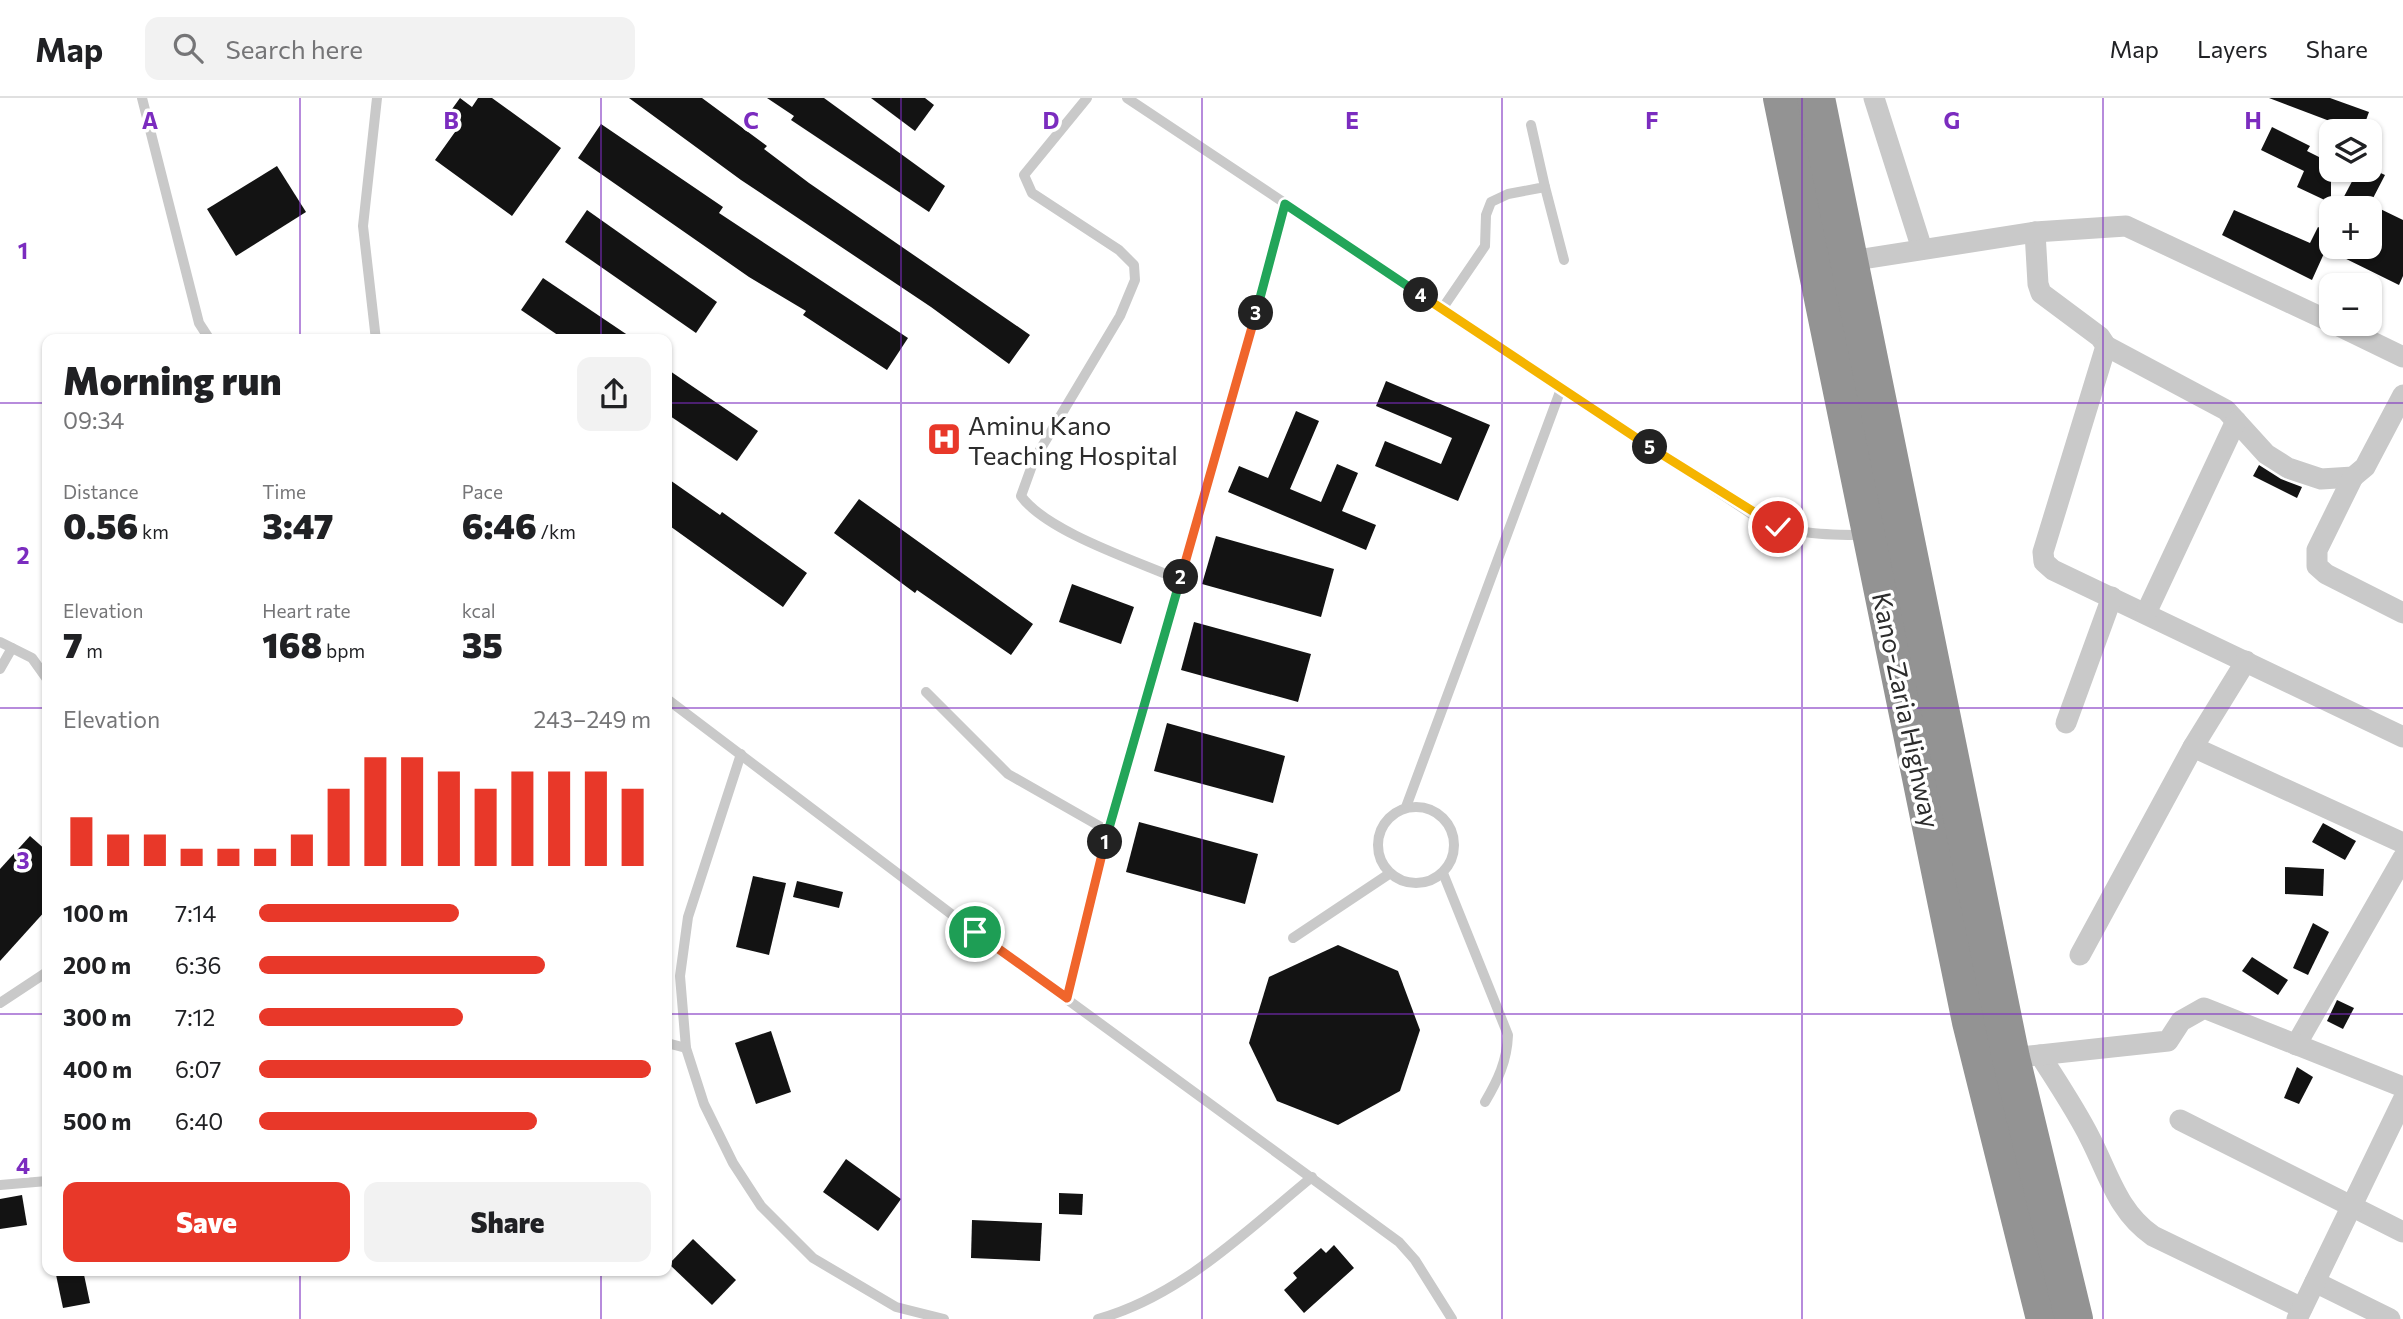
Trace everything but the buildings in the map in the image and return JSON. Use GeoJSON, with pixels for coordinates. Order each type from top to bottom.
{"type":"FeatureCollection","features":[{"type":"Feature","properties":{"kind":"highway","name":"Kano-Zaria Highway"},"geometry":{"type":"LineString","coordinates":[[1782,98],[1971,1022],[2045,1319]]}},
{"type":"Feature","properties":{"kind":"highway","name":"Kano-Zaria Highway"},"geometry":{"type":"LineString","coordinates":[[1816,98],[2025,1057],[2074,1319]]}},
{"type":"Feature","properties":{"kind":"street"},"geometry":{"type":"LineString","coordinates":[[1874,98],[1923,249]]}},
{"type":"Feature","properties":{"kind":"street"},"geometry":{"type":"LineString","coordinates":[[1850,261],[2035,232],[2126,226],[2319,316]]}},
{"type":"Feature","properties":{"kind":"street"},"geometry":{"type":"LineString","coordinates":[[2035,232],[2038,284],[2041,293],[2100,337],[2106,346],[2226,410],[2256,445],[2288,468],[2321,479],[2353,477]]}},
{"type":"Feature","properties":{"kind":"street"},"geometry":{"type":"LineString","coordinates":[[2360,336],[2403,357]]}},
{"type":"Feature","properties":{"kind":"street"},"geometry":{"type":"LineString","coordinates":[[2106,346],[2043,552],[2044,562],[2053,570],[2403,737]]}},
{"type":"Feature","properties":{"kind":"street"},"geometry":{"type":"LineString","coordinates":[[2403,395],[2365,467],[2353,477],[2317,550],[2317,566],[2326,574],[2403,612]]}},
{"type":"Feature","properties":{"kind":"street"},"geometry":{"type":"LineString","coordinates":[[2146,613],[2236,421]]}},
{"type":"Feature","properties":{"kind":"street"},"geometry":{"type":"LineString","coordinates":[[2066,723],[2112,597]]}},
{"type":"Feature","properties":{"kind":"street"},"geometry":{"type":"LineString","coordinates":[[2080,955],[2193,747],[2246,661]]}},
{"type":"Feature","properties":{"kind":"street"},"geometry":{"type":"LineString","coordinates":[[2193,747],[2403,843]]}},
{"type":"Feature","properties":{"kind":"street"},"geometry":{"type":"LineString","coordinates":[[2296,1045],[2403,858]]}},
{"type":"Feature","properties":{"kind":"street"},"geometry":{"type":"LineString","coordinates":[[2025,1057],[2168,1041],[2181,1021],[2204,1008],[2403,1087]]}},
{"type":"Feature","properties":{"kind":"street"},"geometry":{"type":"LineString","coordinates":[[2025,1057],[2090,1137],[2115,1195],[2136,1224],[2153,1236],[2299,1313],[2403,1100]]}},
{"type":"Feature","properties":{"kind":"street"},"geometry":{"type":"LineString","coordinates":[[2180,1120],[2403,1231]]}},
{"type":"Feature","properties":{"kind":"street"},"geometry":{"type":"LineString","coordinates":[[2315,1282],[2390,1319]]}},
{"type":"Feature","properties":{"kind":"lane"},"geometry":{"type":"LineString","coordinates":[[142,98],[199,323],[206,334]]}},
{"type":"Feature","properties":{"kind":"lane"},"geometry":{"type":"LineString","coordinates":[[375,334],[363,226],[377,98]]}},
{"type":"Feature","properties":{"kind":"lane"},"geometry":{"type":"LineString","coordinates":[[1087,98],[1024,175],[1032,193],[1119,250],[1134,265],[1135,280],[1121,316],[1034,460],[1021,496],[1031,510],[1068,531],[1180,580]]}},
{"type":"Feature","properties":{"kind":"lane"},"geometry":{"type":"LineString","coordinates":[[1127,98],[1725,497],[1778,527],[1807,535],[1871,535]]}},
{"type":"Feature","properties":{"kind":"lane"},"geometry":{"type":"LineString","coordinates":[[1531,125],[1564,260]]}},
{"type":"Feature","properties":{"kind":"lane"},"geometry":{"type":"LineString","coordinates":[[1442,309],[1485,246],[1486,215],[1491,202],[1508,194],[1545,187]]}},
{"type":"Feature","properties":{"kind":"lane"},"geometry":{"type":"LineString","coordinates":[[1067,998],[1108,831],[1285,204]]}},
{"type":"Feature","properties":{"kind":"lane"},"geometry":{"type":"LineString","coordinates":[[1406,807],[1561,388]]}},
{"type":"Feature","properties":{"kind":"lane"},"geometry":{"type":"LineString","coordinates":[[0,642],[32,658],[42,672]]}},
{"type":"Feature","properties":{"kind":"lane"},"geometry":{"type":"LineString","coordinates":[[0,669],[12,648]]}},
{"type":"Feature","properties":{"kind":"lane"},"geometry":{"type":"LineString","coordinates":[[926,692],[1007,774],[1108,831]]}},
{"type":"Feature","properties":{"kind":"lane"},"geometry":{"type":"LineString","coordinates":[[672,703],[1399,1242],[1415,1260],[1452,1319]]}},
{"type":"Feature","properties":{"kind":"lane"},"geometry":{"type":"LineString","coordinates":[[741,754],[688,917],[680,976],[686,1048],[710,1116],[733,1163],[761,1206],[813,1258],[841,1277],[896,1307],[944,1319]]}},
{"type":"Feature","properties":{"kind":"lane"},"geometry":{"type":"LineString","coordinates":[[1406,807],[1426,807],[1444,818],[1454,836],[1453,856],[1443,873],[1425,883],[1405,883],[1389,874],[1377,855],[1378,834],[1388,817],[1406,807]]}},
{"type":"Feature","properties":{"kind":"lane"},"geometry":{"type":"LineString","coordinates":[[1443,873],[1508,1035],[1507,1053],[1499,1078],[1485,1102]]}},
{"type":"Feature","properties":{"kind":"lane"},"geometry":{"type":"LineString","coordinates":[[1293,938],[1389,874]]}},
{"type":"Feature","properties":{"kind":"lane"},"geometry":{"type":"LineString","coordinates":[[0,1003],[42,975]]}},
{"type":"Feature","properties":{"kind":"lane"},"geometry":{"type":"LineString","coordinates":[[672,1044],[686,1048]]}},
{"type":"Feature","properties":{"kind":"lane"},"geometry":{"type":"LineString","coordinates":[[1098,1319],[1125,1312],[1195,1272],[1312,1177]]}},
{"type":"Feature","properties":{"kind":"lane"},"geometry":{"type":"LineString","coordinates":[[0,1185],[42,1181]]}},
{"type":"Feature","properties":{"kind":"place","name":"Aminu Kano Teaching Hospital"},"geometry":{"type":"Point","coordinates":[944,439]}},
{"type":"Feature","properties":{"kind":"route"},"geometry":{"type":"LineString","coordinates":[[975,932],[1067,998],[1117,796],[1211,476],[1285,204],[1725,497],[1756,517],[1778,527]]}}]}
